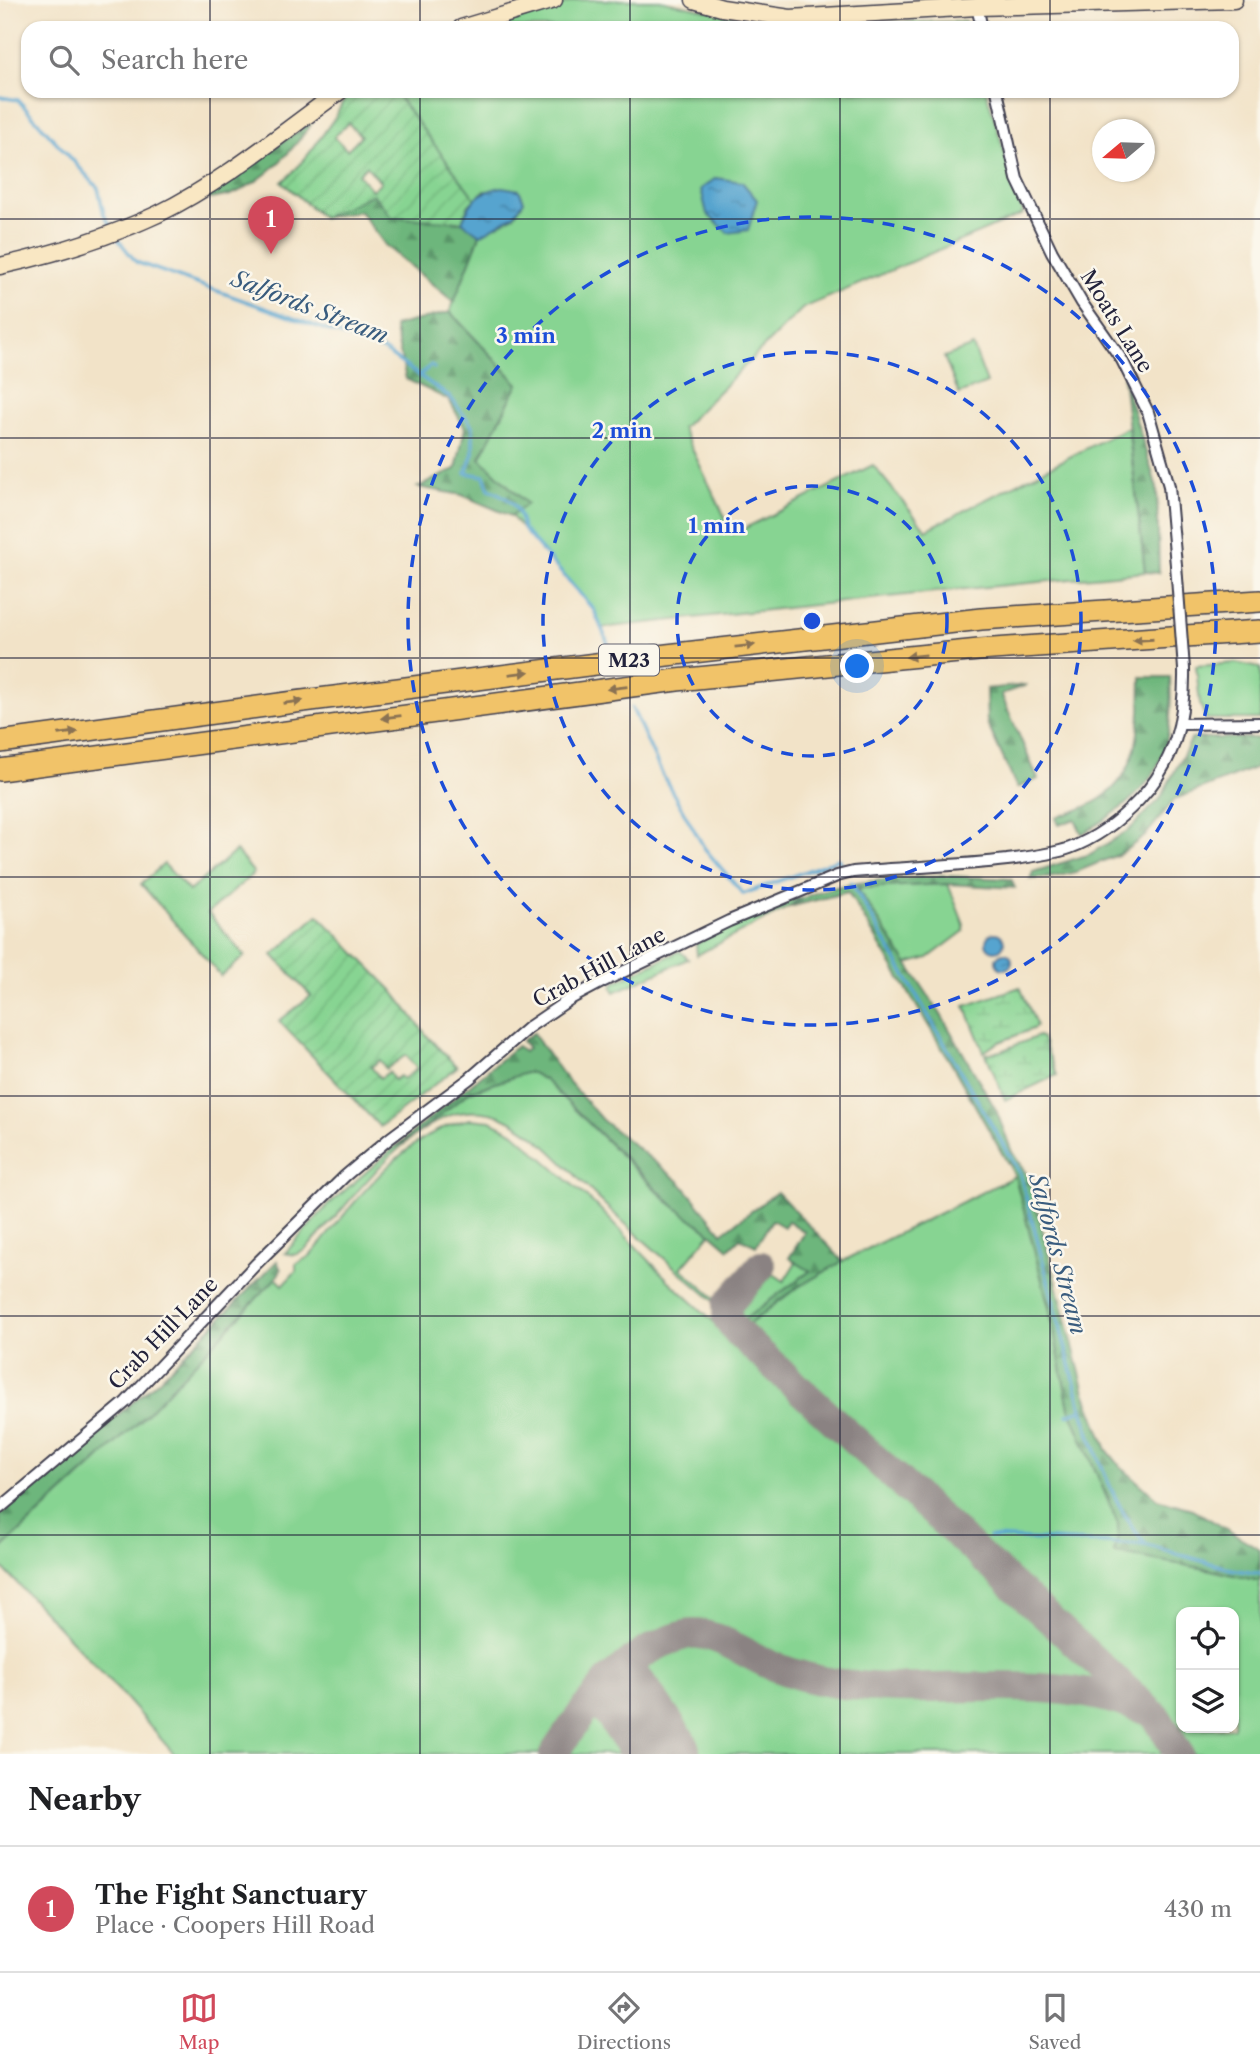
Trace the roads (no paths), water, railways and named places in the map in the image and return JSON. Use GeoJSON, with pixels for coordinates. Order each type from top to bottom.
{"type":"FeatureCollection","features":[{"type":"Feature","properties":{"kind":"highway","name":"M23"},"geometry":{"type":"LineString","coordinates":[[0,742],[572,667],[968,620],[1260,601]]}},
{"type":"Feature","properties":{"kind":"highway","name":"M23"},"geometry":{"type":"LineString","coordinates":[[0,769],[677,680],[979,650],[1260,631]]}},
{"type":"Feature","properties":{"kind":"street"},"geometry":{"type":"LineString","coordinates":[[484,21],[554,0]]}},
{"type":"Feature","properties":{"kind":"street"},"geometry":{"type":"LineString","coordinates":[[694,0],[722,8],[790,18],[976,7],[1234,0]]}},
{"type":"Feature","properties":{"kind":"street"},"geometry":{"type":"LineString","coordinates":[[976,7],[980,21]]}},
{"type":"Feature","properties":{"kind":"street"},"geometry":{"type":"LineString","coordinates":[[0,266],[59,253],[158,214],[216,181],[330,98]]}},
{"type":"Feature","properties":{"kind":"street","name":"Moats Lane"},"geometry":{"type":"LineString","coordinates":[[999,98],[1017,179],[1052,252],[1082,303],[1122,360],[1148,412],[1169,486],[1184,668],[1183,705]]}},
{"type":"Feature","properties":{"kind":"street","name":"Crab Hill Lane"},"geometry":{"type":"LineString","coordinates":[[0,1508],[126,1402],[244,1276],[345,1176],[390,1138],[469,1079],[547,1013],[602,982],[729,921],[836,876],[853,872],[973,864],[1034,856],[1060,851],[1084,842],[1113,824],[1148,790],[1170,758],[1181,724],[1183,705]]}},
{"type":"Feature","properties":{"kind":"street"},"geometry":{"type":"LineString","coordinates":[[1181,724],[1260,723]]}},
{"type":"Feature","properties":{"kind":"water"},"geometry":{"type":"Polygon","coordinates":[[[716,178],[742,182],[757,200],[748,230],[728,233],[707,214],[701,189],[716,178]]]}},
{"type":"Feature","properties":{"kind":"water"},"geometry":{"type":"Polygon","coordinates":[[[502,187],[519,190],[524,201],[514,215],[480,235],[462,222],[476,198],[487,191],[502,187]]]}},
{"type":"Feature","properties":{"kind":"water"},"geometry":{"type":"Polygon","coordinates":[[[995,933],[1001,936],[1004,942],[1001,948],[995,951],[989,948],[986,942],[989,936],[995,933]]]}},
{"type":"Feature","properties":{"kind":"water"},"geometry":{"type":"Polygon","coordinates":[[[1001,953],[1007,953],[1012,961],[1010,967],[1001,969],[996,964],[996,958],[1001,953]]]}},
{"type":"Feature","properties":{"kind":"waterway","name":"Salfords Stream"},"geometry":{"type":"LineString","coordinates":[[0,97],[18,100],[98,188],[104,214],[112,228]]}},
{"type":"Feature","properties":{"kind":"waterway","name":"Salfords Stream"},"geometry":{"type":"LineString","coordinates":[[117,238],[136,262],[383,350],[451,398],[473,427],[473,453],[466,473],[484,476],[489,489],[512,503],[519,514],[523,529],[594,610],[609,646]]}},
{"type":"Feature","properties":{"kind":"waterway"},"geometry":{"type":"LineString","coordinates":[[420,375],[431,365],[434,368]]}},
{"type":"Feature","properties":{"kind":"waterway","name":"Salfords Stream"},"geometry":{"type":"LineString","coordinates":[[632,708],[662,774],[705,849],[743,894],[839,859],[842,864]]}},
{"type":"Feature","properties":{"kind":"waterway","name":"Salfords Stream"},"geometry":{"type":"LineString","coordinates":[[851,882],[1020,1174],[1082,1410],[1100,1463],[1116,1498],[1146,1545]]}},
{"type":"Feature","properties":{"kind":"waterway"},"geometry":{"type":"LineString","coordinates":[[1067,1415],[1082,1410]]}},
{"type":"Feature","properties":{"kind":"waterway"},"geometry":{"type":"LineString","coordinates":[[989,1537],[1146,1545],[1231,1569],[1260,1574]]}},
{"type":"Feature","properties":{"kind":"place","name":"The Fight Sanctuary"},"geometry":{"type":"Point","coordinates":[271,254]}}]}
